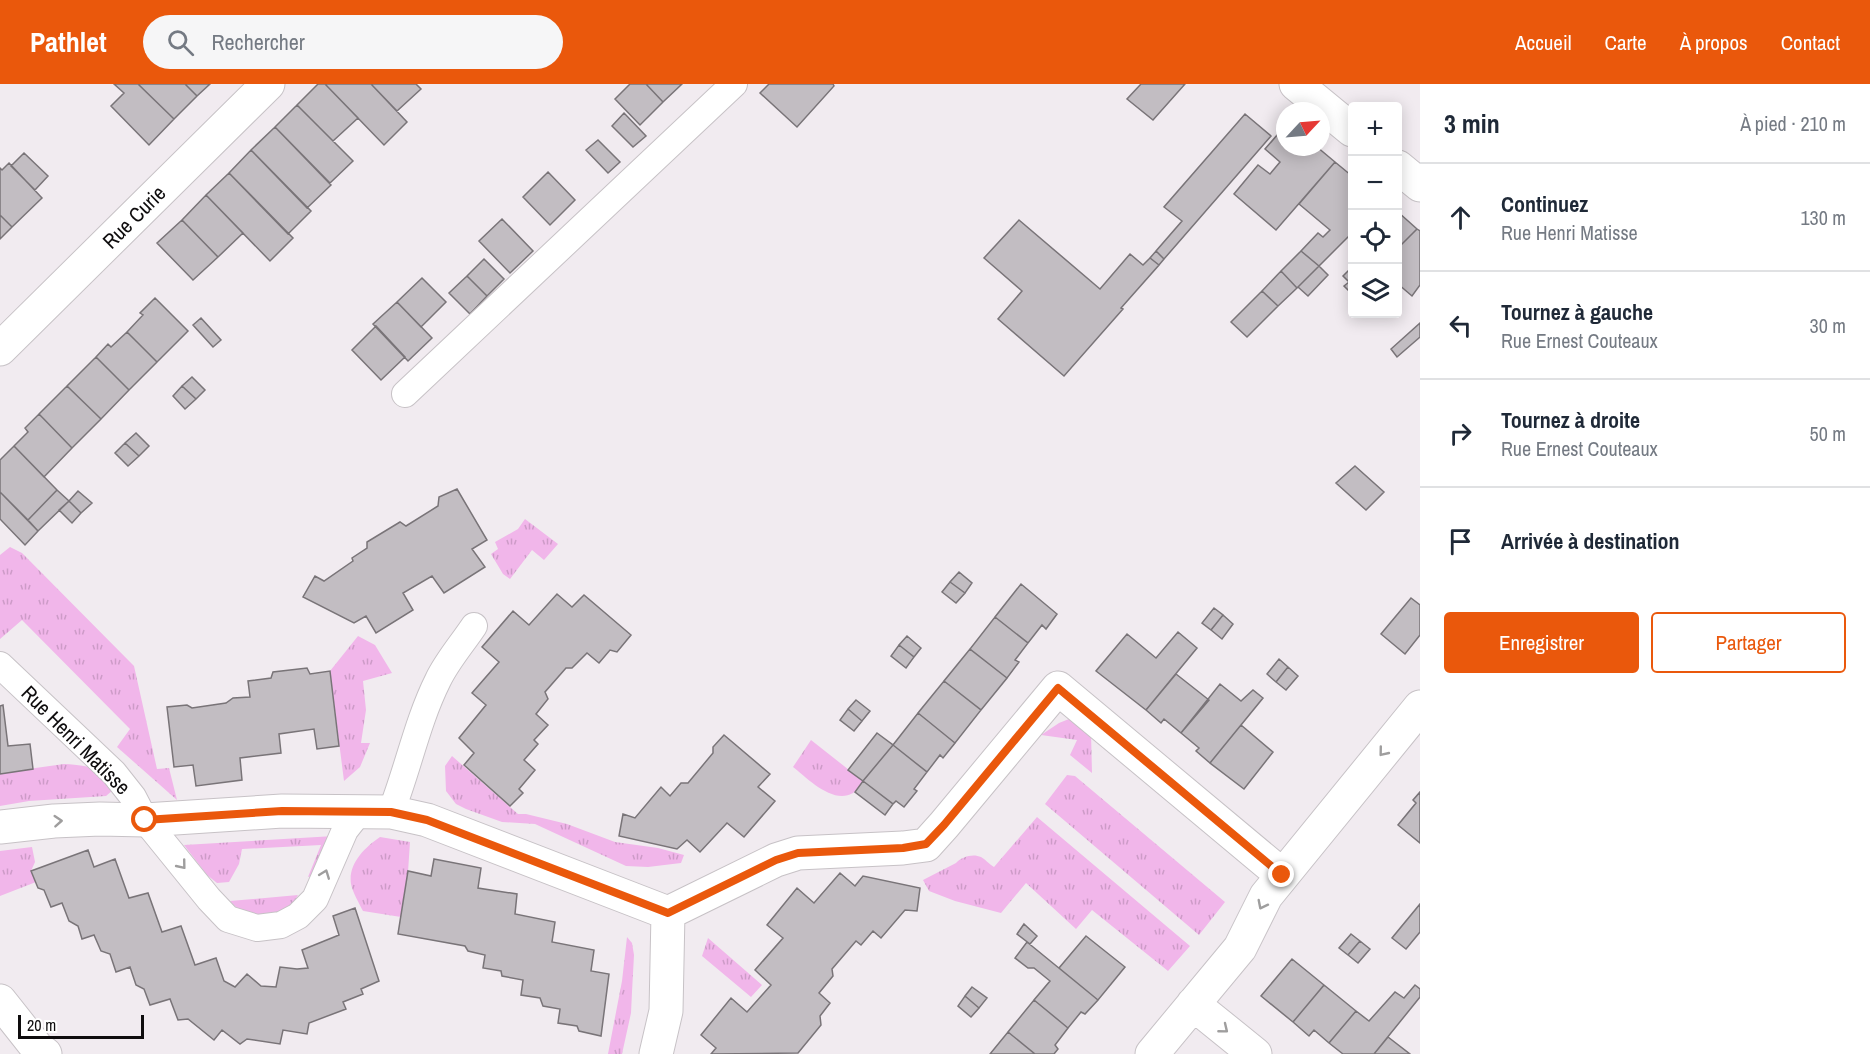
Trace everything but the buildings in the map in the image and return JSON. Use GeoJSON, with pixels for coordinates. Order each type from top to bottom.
{"type":"FeatureCollection","features":[{"type":"Feature","properties":{"kind":"street","name":"Rue Curie"},"geometry":{"type":"LineString","coordinates":[[0,349],[268,84]]}},
{"type":"Feature","properties":{"kind":"street"},"geometry":{"type":"LineString","coordinates":[[1296,84],[1348,126]]}},
{"type":"Feature","properties":{"kind":"street"},"geometry":{"type":"LineString","coordinates":[[1402,170],[1420,185]]}},
{"type":"Feature","properties":{"kind":"street"},"geometry":{"type":"LineString","coordinates":[[657,1054],[666,1011],[668,913],[776,860],[798,853],[903,848],[926,844],[1058,688],[1282,875]]}},
{"type":"Feature","properties":{"kind":"street"},"geometry":{"type":"LineString","coordinates":[[1152,1054],[1240,948],[1266,896],[1282,875],[1420,707]]}},
{"type":"Feature","properties":{"kind":"street","name":"Rue Henri Matisse"},"geometry":{"type":"LineString","coordinates":[[0,827],[54,821],[145,820],[282,811],[375,812],[427,820],[668,913]]}},
{"type":"Feature","properties":{"kind":"street"},"geometry":{"type":"LineString","coordinates":[[0,1001],[39,1052]]}},
{"type":"Feature","properties":{"kind":"street"},"geometry":{"type":"LineString","coordinates":[[1193,1004],[1255,1054]]}},
{"type":"Feature","properties":{"kind":"lane"},"geometry":{"type":"LineString","coordinates":[[405,394],[734,84]]}},
{"type":"Feature","properties":{"kind":"lane"},"geometry":{"type":"LineString","coordinates":[[145,820],[228,919],[257,928],[281,925],[298,916],[315,899],[345,830],[375,812],[401,786],[425,709],[439,677],[474,626]]}},
{"type":"Feature","properties":{"kind":"lane","name":"Rue Henri Matisse"},"geometry":{"type":"LineString","coordinates":[[0,665],[114,773],[133,797],[145,820]]}},
{"type":"Feature","properties":{"kind":"green space"},"geometry":{"type":"Polygon","coordinates":[[[525,519],[558,544],[544,560],[532,550],[510,579],[503,574],[491,554],[498,549],[495,542],[518,529],[525,519]]]}},
{"type":"Feature","properties":{"kind":"green space"},"geometry":{"type":"Polygon","coordinates":[[[10,547],[22,553],[134,666],[157,769],[169,768],[177,800],[117,747],[130,729],[22,620],[0,639],[0,555],[10,547]]]}},
{"type":"Feature","properties":{"kind":"green space"},"geometry":{"type":"Polygon","coordinates":[[[358,636],[375,645],[392,673],[363,681],[366,710],[361,743],[370,743],[360,767],[344,781],[330,671],[358,636]]]}},
{"type":"Feature","properties":{"kind":"green space"},"geometry":{"type":"Polygon","coordinates":[[[1069,719],[1091,732],[1092,773],[1070,755],[1077,740],[1041,735],[1069,719]]]}},
{"type":"Feature","properties":{"kind":"green space"},"geometry":{"type":"Polygon","coordinates":[[[811,740],[863,781],[853,793],[837,796],[829,793],[793,767],[811,740]]]}},
{"type":"Feature","properties":{"kind":"green space"},"geometry":{"type":"Polygon","coordinates":[[[452,756],[518,814],[567,824],[615,842],[658,848],[684,855],[681,863],[648,867],[626,866],[535,824],[502,822],[466,809],[456,804],[446,791],[445,766],[452,756]]]}},
{"type":"Feature","properties":{"kind":"green space"},"geometry":{"type":"Polygon","coordinates":[[[64,764],[93,769],[113,790],[106,796],[29,801],[0,806],[0,773],[64,764]]]}},
{"type":"Feature","properties":{"kind":"green space"},"geometry":{"type":"Polygon","coordinates":[[[1067,775],[1075,776],[1225,902],[1199,935],[1045,804],[1067,775]]]}},
{"type":"Feature","properties":{"kind":"green space"},"geometry":{"type":"Polygon","coordinates":[[[1037,817],[1190,946],[1168,971],[1092,910],[1076,929],[1026,883],[1001,913],[955,901],[929,891],[923,880],[964,857],[978,856],[994,867],[1037,817]]]}},
{"type":"Feature","properties":{"kind":"green space"},"geometry":{"type":"Polygon","coordinates":[[[334,836],[312,876],[308,877],[321,845],[242,849],[239,864],[229,882],[217,883],[207,875],[184,845],[334,836]]]}},
{"type":"Feature","properties":{"kind":"green space"},"geometry":{"type":"Polygon","coordinates":[[[380,837],[410,842],[401,917],[363,911],[351,884],[352,870],[358,857],[380,837]]]}},
{"type":"Feature","properties":{"kind":"green space"},"geometry":{"type":"Polygon","coordinates":[[[32,847],[35,862],[31,871],[36,882],[0,896],[0,851],[32,847]]]}},
{"type":"Feature","properties":{"kind":"green space"},"geometry":{"type":"Polygon","coordinates":[[[298,895],[292,906],[284,912],[268,916],[242,911],[230,901],[298,895]]]}},
{"type":"Feature","properties":{"kind":"green space"},"geometry":{"type":"Polygon","coordinates":[[[627,937],[632,943],[634,955],[631,1013],[622,1054],[608,1054],[622,981],[627,937]]]}},
{"type":"Feature","properties":{"kind":"green space"},"geometry":{"type":"Polygon","coordinates":[[[708,938],[762,985],[751,997],[702,956],[708,938]]]}},
{"type":"Feature","properties":{"kind":"route"},"geometry":{"type":"LineString","coordinates":[[145,820],[282,811],[391,812],[427,820],[668,913],[776,860],[798,853],[903,848],[926,844],[1058,688],[1282,875]]}}]}
